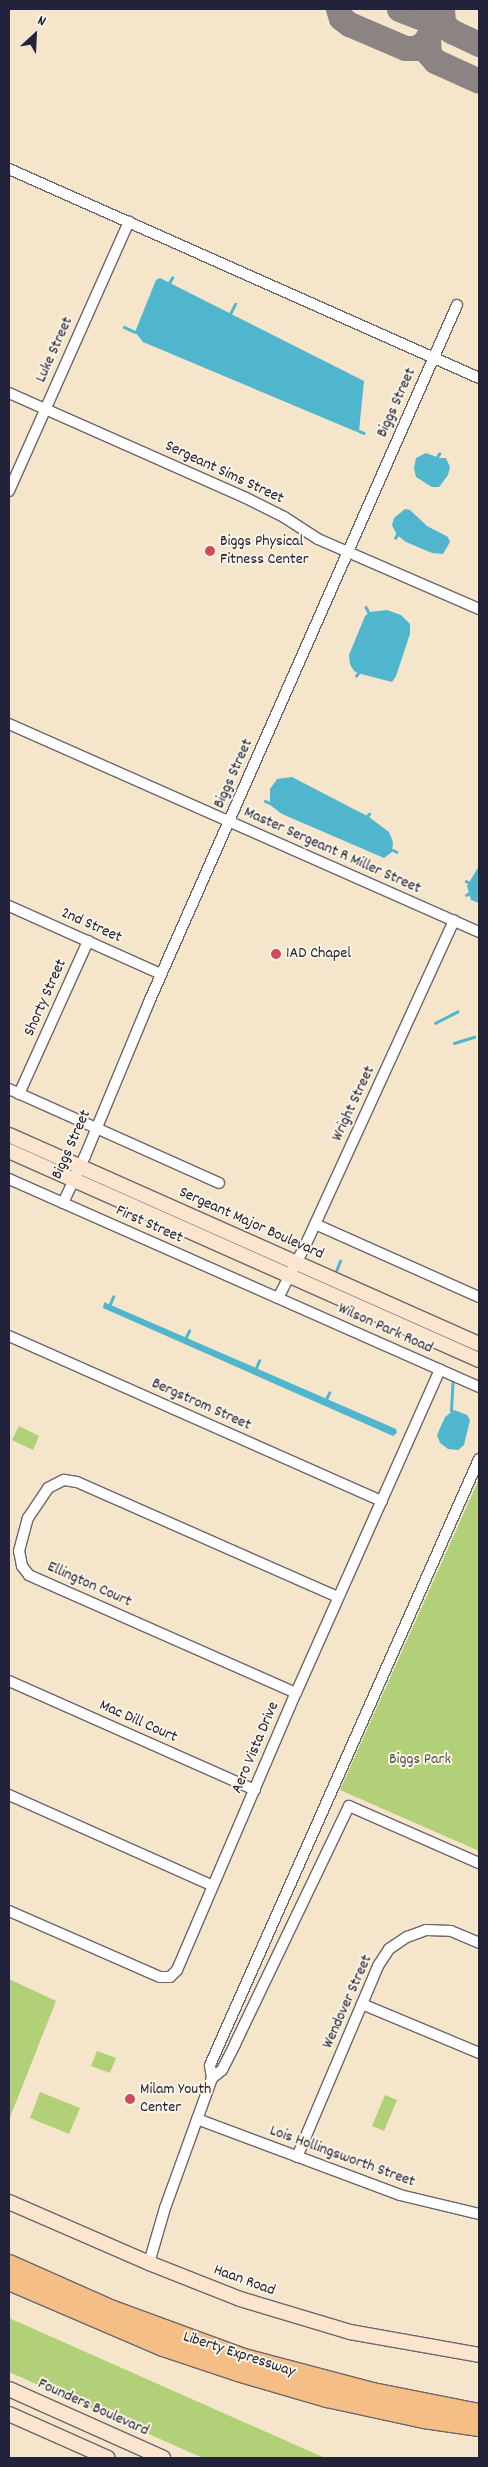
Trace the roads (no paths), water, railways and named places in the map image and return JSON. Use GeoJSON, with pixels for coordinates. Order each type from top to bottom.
{"type":"FeatureCollection","features":[{"type":"Feature","properties":{"kind":"highway","name":"Liberty Expressway"},"geometry":{"type":"LineString","coordinates":[[9,2264],[113,2310],[244,2358],[373,2392],[479,2412]]}},
{"type":"Feature","properties":{"kind":"highway","name":"Liberty Expressway"},"geometry":{"type":"LineString","coordinates":[[9,2281],[163,2347],[238,2372],[327,2398],[424,2419],[479,2427]]}},
{"type":"Feature","properties":{"kind":"street"},"geometry":{"type":"LineString","coordinates":[[9,168],[479,378]]}},
{"type":"Feature","properties":{"kind":"street","name":"Luke Street"},"geometry":{"type":"LineString","coordinates":[[9,491],[129,222]]}},
{"type":"Feature","properties":{"kind":"street","name":"Biggs Street"},"geometry":{"type":"LineString","coordinates":[[63,1203],[97,1128],[161,974],[457,305]]}},
{"type":"Feature","properties":{"kind":"street","name":"Sergeant Sims Street"},"geometry":{"type":"LineString","coordinates":[[9,393],[246,498],[318,539],[479,609]]}},
{"type":"Feature","properties":{"kind":"street","name":"Master Sergeant R Miller Street"},"geometry":{"type":"LineString","coordinates":[[9,724],[479,932]]}},
{"type":"Feature","properties":{"kind":"street","name":"2nd Street"},"geometry":{"type":"LineString","coordinates":[[9,906],[161,974]]}},
{"type":"Feature","properties":{"kind":"street","name":"Wright Street"},"geometry":{"type":"LineString","coordinates":[[278,1298],[315,1224],[454,921]]}},
{"type":"Feature","properties":{"kind":"street","name":"Shorty Street"},"geometry":{"type":"LineString","coordinates":[[19,1094],[88,942]]}},
{"type":"Feature","properties":{"kind":"street"},"geometry":{"type":"LineString","coordinates":[[9,1089],[219,1182]]}},
{"type":"Feature","properties":{"kind":"street","name":"Sergeant Major Boulevard"},"geometry":{"type":"LineString","coordinates":[[9,1135],[80,1166],[479,1360]]}},
{"type":"Feature","properties":{"kind":"street","name":"Sergeant Major Boulevard"},"geometry":{"type":"LineString","coordinates":[[9,1151],[292,1270],[479,1344]]}},
{"type":"Feature","properties":{"kind":"street","name":"First Street"},"geometry":{"type":"LineString","coordinates":[[9,1179],[278,1298]]}},
{"type":"Feature","properties":{"kind":"street"},"geometry":{"type":"LineString","coordinates":[[315,1224],[479,1297]]}},
{"type":"Feature","properties":{"kind":"street","name":"Wilson Park Road"},"geometry":{"type":"LineString","coordinates":[[278,1298],[479,1387]]}},
{"type":"Feature","properties":{"kind":"street","name":"Bergstrom Street"},"geometry":{"type":"LineString","coordinates":[[9,1336],[382,1501]]}},
{"type":"Feature","properties":{"kind":"street","name":"Aero Vista Drive"},"geometry":{"type":"LineString","coordinates":[[9,1910],[160,1977],[170,1977],[177,1970],[338,1597],[440,1370]]}},
{"type":"Feature","properties":{"kind":"street"},"geometry":{"type":"LineString","coordinates":[[149,2263],[165,2208],[212,2078],[210,2066],[479,1459]]}},
{"type":"Feature","properties":{"kind":"street","name":"Ellington Court"},"geometry":{"type":"LineString","coordinates":[[296,1694],[29,1575],[22,1566],[19,1551],[28,1518],[48,1488],[64,1480],[77,1482],[338,1597]]}},
{"type":"Feature","properties":{"kind":"street","name":"Mac Dill Court"},"geometry":{"type":"LineString","coordinates":[[9,1681],[255,1790]]}},
{"type":"Feature","properties":{"kind":"street"},"geometry":{"type":"LineString","coordinates":[[9,1795],[213,1886]]}},
{"type":"Feature","properties":{"kind":"street"},"geometry":{"type":"LineString","coordinates":[[212,2078],[222,2070],[349,1806],[479,1863]]}},
{"type":"Feature","properties":{"kind":"street","name":"Wendover Street"},"geometry":{"type":"LineString","coordinates":[[297,2157],[378,1966],[389,1949],[407,1937],[426,1930],[452,1931],[479,1943]]}},
{"type":"Feature","properties":{"kind":"street"},"geometry":{"type":"LineString","coordinates":[[362,2004],[479,2053]]}},
{"type":"Feature","properties":{"kind":"street","name":"Lois Hollingsworth Street"},"geometry":{"type":"LineString","coordinates":[[197,2119],[400,2195],[479,2214]]}},
{"type":"Feature","properties":{"kind":"street","name":"Haan Road"},"geometry":{"type":"LineString","coordinates":[[9,2202],[149,2263],[240,2299],[350,2332],[479,2356]]}},
{"type":"Feature","properties":{"kind":"street","name":"Founders Boulevard"},"geometry":{"type":"LineString","coordinates":[[9,2389],[163,2458]]}},
{"type":"Feature","properties":{"kind":"street"},"geometry":{"type":"LineString","coordinates":[[9,2414],[108,2458]]}},
{"type":"Feature","properties":{"kind":"water"},"geometry":{"type":"Polygon","coordinates":[[[160,278],[364,381],[359,431],[357,432],[143,342],[135,332],[156,280],[160,278]]]}},
{"type":"Feature","properties":{"kind":"water"},"geometry":{"type":"Polygon","coordinates":[[[426,453],[439,458],[446,458],[450,467],[448,475],[439,487],[432,487],[416,477],[414,468],[416,458],[426,453]]]}},
{"type":"Feature","properties":{"kind":"water"},"geometry":{"type":"Polygon","coordinates":[[[405,509],[410,510],[427,526],[448,537],[450,542],[443,554],[432,553],[406,542],[397,535],[392,525],[394,518],[405,509]]]}},
{"type":"Feature","properties":{"kind":"water"},"geometry":{"type":"Polygon","coordinates":[[[387,610],[401,615],[410,624],[410,634],[396,676],[392,682],[354,671],[350,664],[349,655],[365,616],[370,612],[387,610]]]}},
{"type":"Feature","properties":{"kind":"water"},"geometry":{"type":"Polygon","coordinates":[[[292,777],[369,817],[389,832],[393,842],[392,852],[384,858],[282,814],[270,805],[270,789],[277,779],[292,777]]]}},
{"type":"Feature","properties":{"kind":"water"},"geometry":{"type":"Polygon","coordinates":[[[479,866],[479,903],[471,900],[467,886],[479,866]]]}},
{"type":"Feature","properties":{"kind":"water"},"geometry":{"type":"Polygon","coordinates":[[[104,1302],[396,1429],[397,1433],[393,1436],[103,1308],[104,1302]]]}},
{"type":"Feature","properties":{"kind":"water"},"geometry":{"type":"Polygon","coordinates":[[[454,1410],[467,1415],[470,1420],[464,1445],[458,1450],[448,1449],[440,1443],[437,1435],[445,1417],[454,1410]]]}},
{"type":"Feature","properties":{"kind":"waterway"},"geometry":{"type":"LineString","coordinates":[[169,283],[172,278]]}},
{"type":"Feature","properties":{"kind":"waterway"},"geometry":{"type":"LineString","coordinates":[[230,314],[235,304]]}},
{"type":"Feature","properties":{"kind":"waterway"},"geometry":{"type":"LineString","coordinates":[[124,327],[135,332]]}},
{"type":"Feature","properties":{"kind":"waterway"},"geometry":{"type":"LineString","coordinates":[[359,431],[364,433]]}},
{"type":"Feature","properties":{"kind":"waterway"},"geometry":{"type":"LineString","coordinates":[[366,607],[369,613]]}},
{"type":"Feature","properties":{"kind":"waterway"},"geometry":{"type":"LineString","coordinates":[[265,801],[270,803]]}},
{"type":"Feature","properties":{"kind":"waterway"},"geometry":{"type":"LineString","coordinates":[[393,850],[397,852]]}},
{"type":"Feature","properties":{"kind":"waterway"},"geometry":{"type":"LineString","coordinates":[[466,881],[470,883]]}},
{"type":"Feature","properties":{"kind":"waterway"},"geometry":{"type":"LineString","coordinates":[[466,895],[470,893]]}},
{"type":"Feature","properties":{"kind":"waterway"},"geometry":{"type":"LineString","coordinates":[[435,1023],[457,1012]]}},
{"type":"Feature","properties":{"kind":"waterway"},"geometry":{"type":"LineString","coordinates":[[454,1043],[474,1037]]}},
{"type":"Feature","properties":{"kind":"waterway"},"geometry":{"type":"LineString","coordinates":[[334,1276],[340,1261]]}},
{"type":"Feature","properties":{"kind":"waterway"},"geometry":{"type":"LineString","coordinates":[[110,1304],[113,1297]]}},
{"type":"Feature","properties":{"kind":"waterway"},"geometry":{"type":"LineString","coordinates":[[186,1337],[189,1331]]}},
{"type":"Feature","properties":{"kind":"waterway"},"geometry":{"type":"LineString","coordinates":[[256,1368],[259,1361]]}},
{"type":"Feature","properties":{"kind":"waterway"},"geometry":{"type":"LineString","coordinates":[[451,1411],[453,1378]]}},
{"type":"Feature","properties":{"kind":"waterway"},"geometry":{"type":"LineString","coordinates":[[326,1399],[329,1393]]}},
{"type":"Feature","properties":{"kind":"place","name":"Biggs Physical Fitness Center"},"geometry":{"type":"Point","coordinates":[210,551]}},
{"type":"Feature","properties":{"kind":"place","name":"1AD Chapel"},"geometry":{"type":"Point","coordinates":[276,954]}},
{"type":"Feature","properties":{"kind":"place","name":"Milam Youth Center"},"geometry":{"type":"Point","coordinates":[130,2099]}},
{"type":"Feature","properties":{"kind":"park label","name":"Biggs Park"},"geometry":{"type":"Point","coordinates":[420,1760]}}]}
